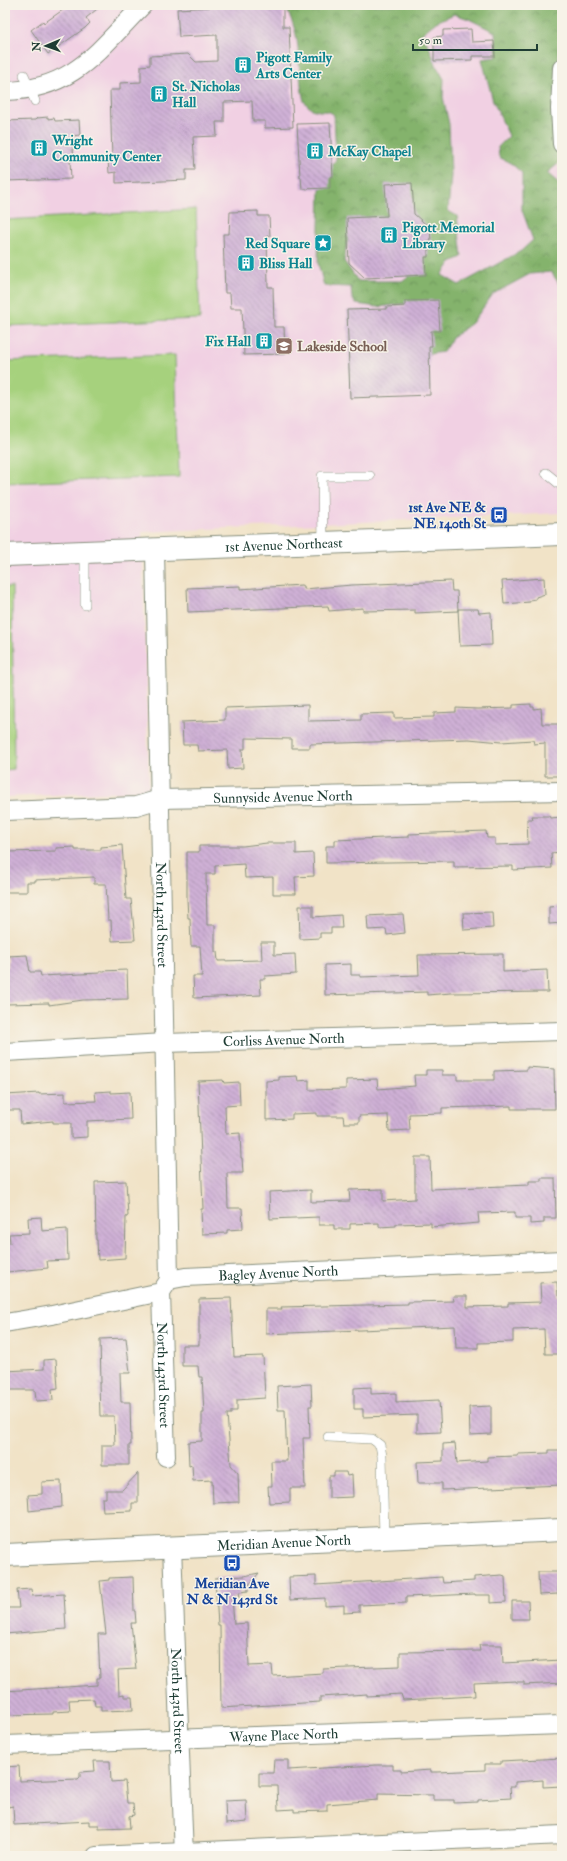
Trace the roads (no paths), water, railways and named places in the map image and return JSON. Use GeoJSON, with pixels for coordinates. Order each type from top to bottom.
{"type":"FeatureCollection","features":[{"type":"Feature","properties":{"kind":"street"},"geometry":{"type":"LineString","coordinates":[[5,91],[30,89],[59,80],[85,64],[143,5]]}},
{"type":"Feature","properties":{"kind":"street"},"geometry":{"type":"LineString","coordinates":[[562,68],[560,109],[562,144]]}},
{"type":"Feature","properties":{"kind":"street","name":"1st Avenue Northeast"},"geometry":{"type":"LineString","coordinates":[[5,555],[562,534]]}},
{"type":"Feature","properties":{"kind":"street","name":"North 143rd Street"},"geometry":{"type":"LineString","coordinates":[[155,549],[165,1043],[166,1457]]}},
{"type":"Feature","properties":{"kind":"street","name":"Sunnyside Avenue North"},"geometry":{"type":"LineString","coordinates":[[5,811],[136,806],[160,799],[562,791]]}},
{"type":"Feature","properties":{"kind":"street","name":"Corliss Avenue North"},"geometry":{"type":"LineString","coordinates":[[5,1052],[165,1043],[562,1031]]}},
{"type":"Feature","properties":{"kind":"street","name":"Bagley Avenue North"},"geometry":{"type":"LineString","coordinates":[[5,1323],[52,1315],[165,1286],[197,1275],[562,1260]]}},
{"type":"Feature","properties":{"kind":"street","name":"Meridian Avenue North"},"geometry":{"type":"LineString","coordinates":[[5,1555],[562,1530]]}},
{"type":"Feature","properties":{"kind":"street","name":"North 143rd Street"},"geometry":{"type":"LineString","coordinates":[[172,1547],[184,1854]]}},
{"type":"Feature","properties":{"kind":"street","name":"Wayne Place North"},"geometry":{"type":"LineString","coordinates":[[5,1745],[562,1725]]}},
{"type":"Feature","properties":{"kind":"street"},"geometry":{"type":"LineString","coordinates":[[96,1856],[184,1854],[562,1835]]}},
{"type":"Feature","properties":{"kind":"lane"},"geometry":{"type":"LineString","coordinates":[[546,473],[562,486]]}},
{"type":"Feature","properties":{"kind":"lane"},"geometry":{"type":"LineString","coordinates":[[323,543],[322,476],[370,476]]}},
{"type":"Feature","properties":{"kind":"lane"},"geometry":{"type":"LineString","coordinates":[[85,552],[85,605]]}},
{"type":"Feature","properties":{"kind":"lane"},"geometry":{"type":"LineString","coordinates":[[328,1437],[372,1439],[380,1445],[382,1456],[384,1537]]}},
{"type":"Feature","properties":{"kind":"place","name":"Pigott Family Arts Center"},"geometry":{"type":"Point","coordinates":[243,65]}},
{"type":"Feature","properties":{"kind":"place","name":"St. Nicholas Hall"},"geometry":{"type":"Point","coordinates":[159,94]}},
{"type":"Feature","properties":{"kind":"place","name":"Wright Community Center"},"geometry":{"type":"Point","coordinates":[39,148]}},
{"type":"Feature","properties":{"kind":"place","name":"McKay Chapel"},"geometry":{"type":"Point","coordinates":[315,151]}},
{"type":"Feature","properties":{"kind":"place","name":"Pigott Memorial Library"},"geometry":{"type":"Point","coordinates":[389,235]}},
{"type":"Feature","properties":{"kind":"place","name":"Red Square"},"geometry":{"type":"Point","coordinates":[323,243]}},
{"type":"Feature","properties":{"kind":"place","name":"Bliss Hall"},"geometry":{"type":"Point","coordinates":[246,263]}},
{"type":"Feature","properties":{"kind":"place","name":"Fix Hall"},"geometry":{"type":"Point","coordinates":[264,341]}},
{"type":"Feature","properties":{"kind":"place","name":"Lakeside School"},"geometry":{"type":"Point","coordinates":[284,346]}},
{"type":"Feature","properties":{"kind":"place","name":"1st Ave NE & NE 140th St"},"geometry":{"type":"Point","coordinates":[499,515]}},
{"type":"Feature","properties":{"kind":"place","name":"Meridian Ave N & N 143rd St"},"geometry":{"type":"Point","coordinates":[232,1563]}}]}
